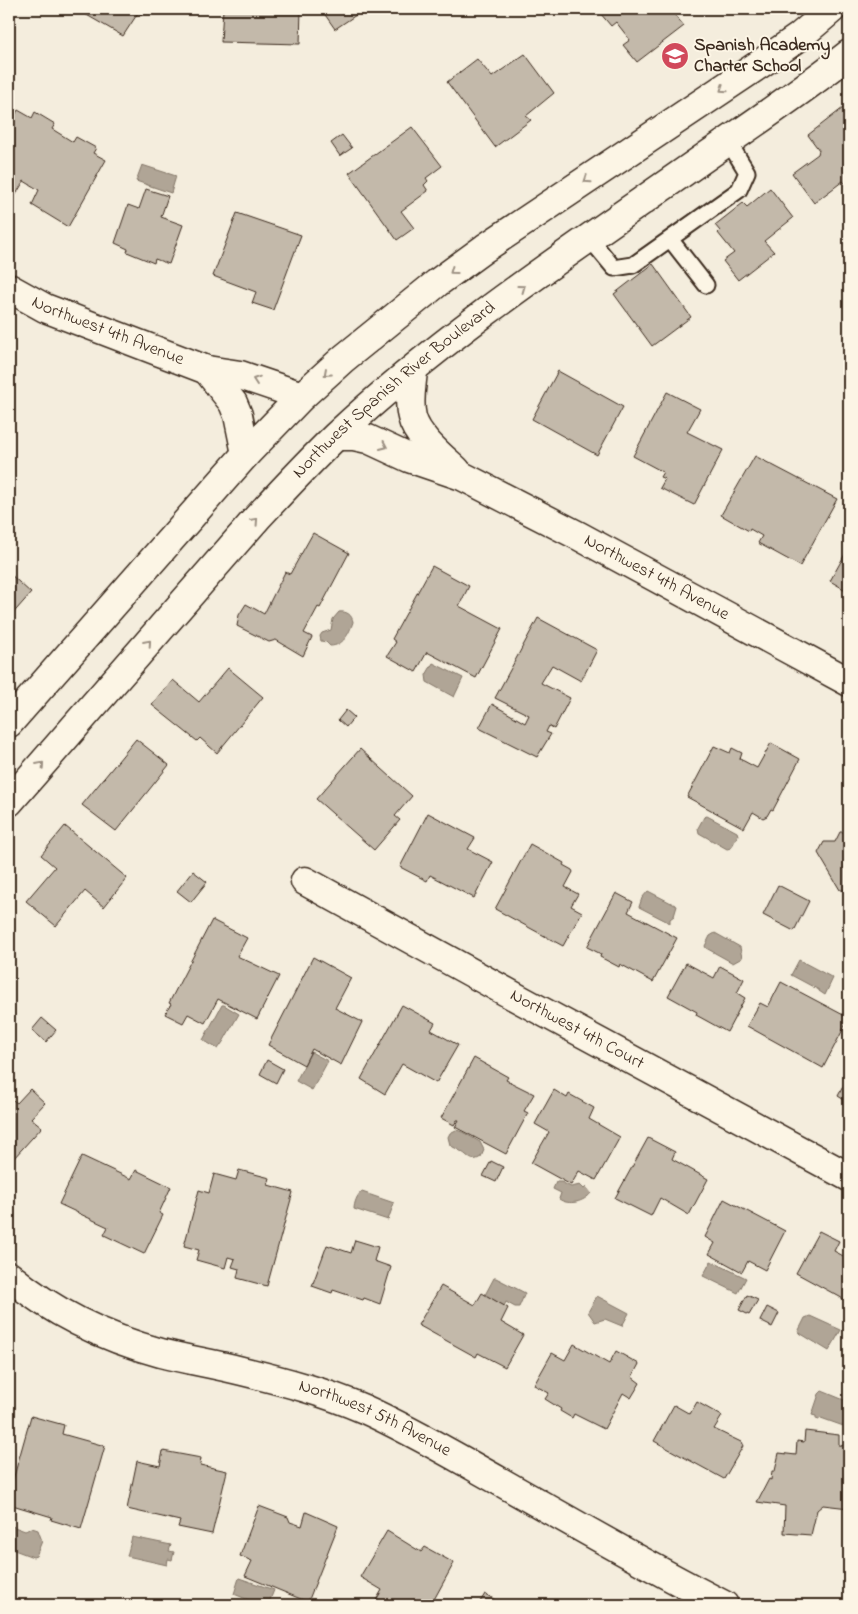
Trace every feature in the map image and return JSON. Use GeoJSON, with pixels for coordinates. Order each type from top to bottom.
{"type":"FeatureCollection","features":[{"type":"Feature","properties":{"kind":"street"},"geometry":{"type":"LineString","coordinates":[[9,724],[246,454],[302,396],[343,359],[485,248],[760,64],[799,37],[832,9]]}},
{"type":"Feature","properties":{"kind":"street","name":"Northwest Spanish River Boulevard"},"geometry":{"type":"LineString","coordinates":[[9,802],[257,518],[293,478],[337,436],[413,370],[462,331],[795,95],[849,54]]}},
{"type":"Feature","properties":{"kind":"street","name":"Northwest 4th Avenue"},"geometry":{"type":"LineString","coordinates":[[9,288],[45,308],[208,370],[240,375],[302,396]]}},
{"type":"Feature","properties":{"kind":"street"},"geometry":{"type":"LineString","coordinates":[[208,370],[233,403],[238,415],[246,454]]}},
{"type":"Feature","properties":{"kind":"street","name":"Northwest 4th Avenue"},"geometry":{"type":"LineString","coordinates":[[413,370],[412,418],[417,429],[433,448],[462,476]]}},
{"type":"Feature","properties":{"kind":"street","name":"Northwest 4th Avenue"},"geometry":{"type":"LineString","coordinates":[[337,436],[354,436],[368,439],[409,458],[462,476],[579,536],[849,682]]}},
{"type":"Feature","properties":{"kind":"street","name":"Northwest 4th Court"},"geometry":{"type":"LineString","coordinates":[[305,881],[849,1177]]}},
{"type":"Feature","properties":{"kind":"street","name":"Northwest 5th Avenue"},"geometry":{"type":"LineString","coordinates":[[9,1276],[21,1287],[65,1314],[112,1336],[160,1352],[242,1370],[301,1386],[363,1409],[422,1438],[669,1577],[724,1605]]}},
{"type":"Feature","properties":{"kind":"lane"},"geometry":{"type":"LineString","coordinates":[[590,239],[614,268],[633,265],[739,190],[747,172],[728,141]]}},
{"type":"Feature","properties":{"kind":"lane"},"geometry":{"type":"LineString","coordinates":[[670,239],[706,285]]}},
{"type":"Feature","properties":{"kind":"shaded area"},"geometry":{"type":"Polygon","coordinates":[[[142,165],[176,176],[171,193],[136,181],[142,165]]]}},
{"type":"Feature","properties":{"kind":"shaded area"},"geometry":{"type":"Polygon","coordinates":[[[339,612],[349,614],[353,622],[342,642],[330,646],[326,642],[321,641],[320,636],[322,633],[331,630],[333,619],[339,612]]]}},
{"type":"Feature","properties":{"kind":"shaded area"},"geometry":{"type":"Polygon","coordinates":[[[433,663],[463,678],[454,697],[427,682],[426,675],[433,663]]]}},
{"type":"Feature","properties":{"kind":"shaded area"},"geometry":{"type":"Polygon","coordinates":[[[707,816],[737,832],[738,835],[731,848],[727,849],[699,833],[698,828],[704,817],[707,816]]]}},
{"type":"Feature","properties":{"kind":"shaded area"},"geometry":{"type":"Polygon","coordinates":[[[648,891],[677,906],[674,916],[670,919],[670,923],[639,907],[642,898],[648,891]]]}},
{"type":"Feature","properties":{"kind":"shaded area"},"geometry":{"type":"Polygon","coordinates":[[[715,933],[740,947],[742,958],[733,963],[706,948],[705,946],[710,936],[715,933]]]}},
{"type":"Feature","properties":{"kind":"shaded area"},"geometry":{"type":"Polygon","coordinates":[[[799,960],[833,978],[825,995],[791,975],[799,960]]]}},
{"type":"Feature","properties":{"kind":"shaded area"},"geometry":{"type":"Polygon","coordinates":[[[222,1005],[239,1014],[218,1049],[203,1040],[222,1005]]]}},
{"type":"Feature","properties":{"kind":"shaded area"},"geometry":{"type":"Polygon","coordinates":[[[311,1052],[328,1061],[312,1090],[296,1081],[311,1052]]]}},
{"type":"Feature","properties":{"kind":"shaded area"},"geometry":{"type":"Polygon","coordinates":[[[456,1130],[480,1142],[484,1150],[481,1157],[471,1159],[450,1145],[448,1137],[450,1133],[456,1130]]]}},
{"type":"Feature","properties":{"kind":"shaded area"},"geometry":{"type":"Polygon","coordinates":[[[556,1182],[561,1182],[571,1187],[580,1185],[584,1189],[586,1187],[591,1193],[584,1199],[576,1202],[563,1201],[559,1199],[561,1193],[553,1189],[556,1182]]]}},
{"type":"Feature","properties":{"kind":"shaded area"},"geometry":{"type":"Polygon","coordinates":[[[362,1192],[394,1203],[388,1220],[354,1209],[356,1199],[362,1192]]]}},
{"type":"Feature","properties":{"kind":"shaded area"},"geometry":{"type":"Polygon","coordinates":[[[711,1261],[746,1278],[738,1293],[703,1276],[711,1261]]]}},
{"type":"Feature","properties":{"kind":"shaded area"},"geometry":{"type":"Polygon","coordinates":[[[494,1278],[525,1293],[519,1307],[506,1302],[504,1306],[485,1295],[494,1278]]]}},
{"type":"Feature","properties":{"kind":"shaded area"},"geometry":{"type":"Polygon","coordinates":[[[597,1296],[629,1313],[622,1326],[605,1319],[595,1322],[588,1312],[597,1296]]]}},
{"type":"Feature","properties":{"kind":"shaded area"},"geometry":{"type":"Polygon","coordinates":[[[810,1316],[841,1330],[829,1351],[798,1332],[805,1318],[810,1316]]]}},
{"type":"Feature","properties":{"kind":"shaded area"},"geometry":{"type":"Polygon","coordinates":[[[822,1391],[849,1402],[849,1428],[821,1418],[819,1420],[816,1419],[816,1416],[812,1415],[819,1394],[822,1391]]]}},
{"type":"Feature","properties":{"kind":"shaded area"},"geometry":{"type":"Polygon","coordinates":[[[9,1525],[25,1531],[32,1528],[38,1530],[42,1541],[36,1556],[33,1557],[9,1548],[9,1525]]]}},
{"type":"Feature","properties":{"kind":"shaded area"},"geometry":{"type":"Polygon","coordinates":[[[132,1537],[171,1545],[169,1551],[174,1552],[172,1560],[168,1559],[167,1565],[127,1556],[132,1537]]]}},
{"type":"Feature","properties":{"kind":"shaded area"},"geometry":{"type":"Polygon","coordinates":[[[239,1578],[274,1590],[268,1605],[261,1605],[234,1594],[239,1578]]]}},
{"type":"Feature","properties":{"kind":"building"},"geometry":{"type":"Polygon","coordinates":[[[79,9],[145,9],[141,15],[138,13],[123,36],[79,9]]]}},
{"type":"Feature","properties":{"kind":"building"},"geometry":{"type":"Polygon","coordinates":[[[223,9],[301,9],[300,44],[221,42],[223,9]]]}},
{"type":"Feature","properties":{"kind":"building"},"geometry":{"type":"Polygon","coordinates":[[[321,9],[365,9],[335,29],[321,9]]]}},
{"type":"Feature","properties":{"kind":"building"},"geometry":{"type":"Polygon","coordinates":[[[606,9],[670,9],[684,26],[637,62],[623,45],[630,40],[616,22],[611,26],[600,13],[606,9]]]}},
{"type":"Feature","properties":{"kind":"building"},"geometry":{"type":"Polygon","coordinates":[[[525,54],[554,93],[526,116],[531,120],[495,147],[447,82],[477,59],[492,77],[525,54]]]}},
{"type":"Feature","properties":{"kind":"building"},"geometry":{"type":"Polygon","coordinates":[[[843,108],[849,117],[849,186],[843,181],[814,203],[792,173],[818,154],[819,150],[808,135],[843,108]]]}},
{"type":"Feature","properties":{"kind":"building"},"geometry":{"type":"Polygon","coordinates":[[[18,110],[32,118],[35,112],[55,124],[52,129],[73,142],[76,137],[96,148],[93,153],[106,160],[68,227],[32,205],[39,190],[24,181],[12,201],[9,199],[9,126],[18,110]]]}},
{"type":"Feature","properties":{"kind":"building"},"geometry":{"type":"Polygon","coordinates":[[[412,127],[442,166],[426,178],[428,181],[424,185],[428,191],[401,211],[414,228],[397,240],[349,173],[412,127]]]}},
{"type":"Feature","properties":{"kind":"building"},"geometry":{"type":"Polygon","coordinates":[[[342,135],[352,148],[340,156],[331,143],[342,135]]]}},
{"type":"Feature","properties":{"kind":"building"},"geometry":{"type":"Polygon","coordinates":[[[770,188],[793,218],[764,241],[774,252],[738,280],[723,261],[734,253],[718,233],[720,231],[715,225],[743,203],[747,207],[770,188]]]}},
{"type":"Feature","properties":{"kind":"building"},"geometry":{"type":"Polygon","coordinates":[[[146,189],[168,196],[161,217],[183,225],[169,264],[155,259],[154,263],[127,252],[128,249],[115,243],[128,205],[139,209],[146,189]]]}},
{"type":"Feature","properties":{"kind":"building"},"geometry":{"type":"Polygon","coordinates":[[[237,213],[301,235],[273,310],[252,303],[256,292],[213,276],[237,213]]]}},
{"type":"Feature","properties":{"kind":"building"},"geometry":{"type":"Polygon","coordinates":[[[653,264],[691,317],[652,346],[614,294],[653,264]]]}},
{"type":"Feature","properties":{"kind":"building"},"geometry":{"type":"Polygon","coordinates":[[[558,371],[623,407],[597,455],[532,419],[558,371]]]}},
{"type":"Feature","properties":{"kind":"building"},"geometry":{"type":"Polygon","coordinates":[[[667,392],[700,409],[687,432],[723,450],[694,505],[660,488],[665,479],[660,477],[663,472],[633,456],[667,392]]]}},
{"type":"Feature","properties":{"kind":"building"},"geometry":{"type":"Polygon","coordinates":[[[755,456],[837,499],[800,566],[758,543],[762,536],[721,515],[755,456]]]}},
{"type":"Feature","properties":{"kind":"building"},"geometry":{"type":"Polygon","coordinates":[[[313,533],[349,553],[320,608],[318,607],[304,633],[312,637],[303,656],[276,640],[269,642],[237,626],[239,615],[246,604],[264,614],[285,572],[290,574],[313,533]]]}},
{"type":"Feature","properties":{"kind":"building"},"geometry":{"type":"Polygon","coordinates":[[[849,547],[849,592],[830,581],[849,547]]]}},
{"type":"Feature","properties":{"kind":"building"},"geometry":{"type":"Polygon","coordinates":[[[432,566],[469,586],[459,606],[502,629],[476,678],[427,652],[416,672],[387,656],[396,642],[392,639],[432,566]]]}},
{"type":"Feature","properties":{"kind":"building"},"geometry":{"type":"Polygon","coordinates":[[[9,573],[31,593],[9,618],[9,573]]]}},
{"type":"Feature","properties":{"kind":"building"},"geometry":{"type":"Polygon","coordinates":[[[538,618],[597,650],[581,681],[552,665],[541,683],[570,698],[554,729],[549,726],[546,732],[551,734],[537,757],[479,728],[492,704],[525,723],[529,715],[495,698],[538,618]]]}},
{"type":"Feature","properties":{"kind":"building"},"geometry":{"type":"Polygon","coordinates":[[[228,668],[263,697],[217,753],[200,738],[197,741],[152,705],[173,680],[199,702],[228,668]]]}},
{"type":"Feature","properties":{"kind":"building"},"geometry":{"type":"Polygon","coordinates":[[[346,710],[354,717],[346,727],[338,720],[346,710]]]}},
{"type":"Feature","properties":{"kind":"building"},"geometry":{"type":"Polygon","coordinates":[[[136,739],[169,765],[116,831],[82,805],[136,739]]]}},
{"type":"Feature","properties":{"kind":"building"},"geometry":{"type":"Polygon","coordinates":[[[771,743],[800,759],[773,810],[771,809],[767,816],[763,818],[753,812],[744,828],[687,797],[714,746],[730,753],[732,748],[742,753],[740,759],[757,768],[771,743]]]}},
{"type":"Feature","properties":{"kind":"building"},"geometry":{"type":"Polygon","coordinates":[[[360,749],[412,796],[395,816],[400,820],[374,850],[316,799],[360,749]]]}},
{"type":"Feature","properties":{"kind":"building"},"geometry":{"type":"Polygon","coordinates":[[[428,813],[475,838],[468,849],[493,862],[474,898],[430,875],[427,881],[400,867],[428,813]]]}},
{"type":"Feature","properties":{"kind":"building"},"geometry":{"type":"Polygon","coordinates":[[[65,826],[127,878],[104,907],[85,891],[56,926],[26,901],[55,867],[41,855],[65,826]]]}},
{"type":"Feature","properties":{"kind":"building"},"geometry":{"type":"Polygon","coordinates":[[[840,832],[849,832],[849,890],[840,890],[818,853],[824,842],[835,842],[840,832]]]}},
{"type":"Feature","properties":{"kind":"building"},"geometry":{"type":"Polygon","coordinates":[[[530,844],[564,863],[563,865],[573,872],[565,887],[578,894],[571,906],[582,912],[563,946],[495,909],[530,844]]]}},
{"type":"Feature","properties":{"kind":"building"},"geometry":{"type":"Polygon","coordinates":[[[193,871],[207,882],[191,902],[177,891],[193,871]]]}},
{"type":"Feature","properties":{"kind":"building"},"geometry":{"type":"Polygon","coordinates":[[[778,885],[809,901],[794,931],[763,915],[778,885]]]}},
{"type":"Feature","properties":{"kind":"building"},"geometry":{"type":"Polygon","coordinates":[[[616,893],[633,902],[628,912],[677,938],[653,982],[620,964],[619,967],[600,957],[601,954],[587,947],[616,893]]]}},
{"type":"Feature","properties":{"kind":"building"},"geometry":{"type":"Polygon","coordinates":[[[212,920],[247,938],[237,956],[279,976],[257,1019],[218,999],[205,1023],[188,1014],[183,1023],[165,1014],[212,920]]]}},
{"type":"Feature","properties":{"kind":"building"},"geometry":{"type":"Polygon","coordinates":[[[313,957],[351,978],[335,1008],[362,1022],[341,1065],[312,1049],[304,1065],[268,1045],[313,957]]]}},
{"type":"Feature","properties":{"kind":"building"},"geometry":{"type":"Polygon","coordinates":[[[686,963],[714,978],[720,966],[744,979],[737,993],[745,998],[727,1032],[696,1015],[697,1012],[668,996],[686,963]]]}},
{"type":"Feature","properties":{"kind":"building"},"geometry":{"type":"Polygon","coordinates":[[[781,982],[849,1018],[823,1068],[747,1026],[760,1003],[768,1007],[781,982]]]}},
{"type":"Feature","properties":{"kind":"building"},"geometry":{"type":"Polygon","coordinates":[[[402,1005],[435,1023],[431,1030],[458,1045],[436,1083],[402,1064],[385,1094],[361,1079],[402,1005]]]}},
{"type":"Feature","properties":{"kind":"building"},"geometry":{"type":"Polygon","coordinates":[[[42,1018],[56,1030],[46,1042],[32,1030],[42,1018]]]}},
{"type":"Feature","properties":{"kind":"building"},"geometry":{"type":"Polygon","coordinates":[[[474,1058],[508,1077],[506,1080],[534,1094],[524,1111],[528,1113],[506,1154],[455,1127],[459,1120],[454,1125],[441,1118],[474,1058]]]}},
{"type":"Feature","properties":{"kind":"building"},"geometry":{"type":"Polygon","coordinates":[[[267,1060],[283,1069],[276,1083],[260,1074],[267,1060]]]}},
{"type":"Feature","properties":{"kind":"building"},"geometry":{"type":"Polygon","coordinates":[[[849,1075],[849,1103],[838,1096],[849,1075]]]}},
{"type":"Feature","properties":{"kind":"building"},"geometry":{"type":"Polygon","coordinates":[[[30,1089],[45,1103],[31,1118],[42,1127],[13,1159],[9,1155],[9,1097],[17,1103],[30,1089]]]}},
{"type":"Feature","properties":{"kind":"building"},"geometry":{"type":"Polygon","coordinates":[[[554,1090],[567,1098],[569,1094],[594,1108],[589,1119],[620,1137],[596,1180],[579,1171],[571,1185],[531,1163],[549,1132],[535,1124],[554,1090]]]}},
{"type":"Feature","properties":{"kind":"building"},"geometry":{"type":"Polygon","coordinates":[[[648,1138],[675,1152],[672,1159],[708,1179],[689,1215],[660,1198],[651,1216],[615,1198],[648,1138]]]}},
{"type":"Feature","properties":{"kind":"building"},"geometry":{"type":"Polygon","coordinates":[[[82,1156],[131,1179],[136,1170],[171,1187],[159,1213],[163,1215],[144,1254],[104,1235],[108,1227],[59,1204],[82,1156]]]}},
{"type":"Feature","properties":{"kind":"building"},"geometry":{"type":"Polygon","coordinates":[[[491,1161],[503,1167],[496,1182],[483,1176],[491,1161]]]}},
{"type":"Feature","properties":{"kind":"building"},"geometry":{"type":"Polygon","coordinates":[[[239,1170],[270,1178],[268,1185],[293,1192],[267,1286],[237,1278],[239,1269],[232,1267],[235,1259],[228,1257],[225,1268],[196,1260],[199,1250],[184,1246],[199,1190],[209,1193],[214,1174],[236,1180],[239,1170]]]}},
{"type":"Feature","properties":{"kind":"building"},"geometry":{"type":"Polygon","coordinates":[[[724,1199],[785,1231],[765,1270],[748,1261],[742,1272],[709,1254],[715,1243],[705,1237],[724,1199]]]}},
{"type":"Feature","properties":{"kind":"building"},"geometry":{"type":"Polygon","coordinates":[[[819,1231],[839,1241],[834,1251],[849,1259],[849,1302],[796,1273],[819,1231]]]}},
{"type":"Feature","properties":{"kind":"building"},"geometry":{"type":"Polygon","coordinates":[[[355,1240],[378,1247],[374,1261],[391,1267],[380,1304],[364,1298],[363,1300],[333,1290],[332,1293],[312,1286],[327,1245],[351,1253],[355,1240]]]}},
{"type":"Feature","properties":{"kind":"building"},"geometry":{"type":"Polygon","coordinates":[[[441,1286],[475,1305],[482,1293],[508,1308],[501,1322],[523,1335],[505,1367],[478,1353],[476,1357],[418,1325],[441,1286]]]}},
{"type":"Feature","properties":{"kind":"building"},"geometry":{"type":"Polygon","coordinates":[[[747,1295],[758,1300],[749,1315],[739,1310],[747,1295]]]}},
{"type":"Feature","properties":{"kind":"building"},"geometry":{"type":"Polygon","coordinates":[[[767,1307],[779,1313],[772,1327],[760,1321],[767,1307]]]}},
{"type":"Feature","properties":{"kind":"building"},"geometry":{"type":"Polygon","coordinates":[[[574,1344],[609,1364],[616,1351],[639,1364],[632,1377],[640,1383],[631,1398],[623,1393],[604,1429],[574,1414],[572,1418],[560,1411],[561,1409],[545,1399],[549,1393],[534,1385],[552,1353],[565,1360],[574,1344]]]}},
{"type":"Feature","properties":{"kind":"building"},"geometry":{"type":"Polygon","coordinates":[[[697,1402],[722,1416],[714,1429],[741,1442],[743,1446],[724,1479],[654,1441],[674,1405],[690,1414],[697,1402]]]}},
{"type":"Feature","properties":{"kind":"building"},"geometry":{"type":"Polygon","coordinates":[[[31,1416],[64,1425],[62,1434],[105,1446],[81,1529],[51,1520],[52,1517],[9,1504],[9,1494],[31,1416]]]}},
{"type":"Feature","properties":{"kind":"building"},"geometry":{"type":"Polygon","coordinates":[[[805,1431],[839,1435],[839,1445],[849,1446],[849,1508],[823,1505],[817,1510],[811,1535],[784,1533],[785,1506],[757,1502],[769,1479],[771,1480],[772,1471],[775,1471],[779,1453],[796,1455],[797,1441],[804,1442],[805,1431]]]}},
{"type":"Feature","properties":{"kind":"building"},"geometry":{"type":"Polygon","coordinates":[[[163,1451],[201,1458],[200,1465],[227,1471],[212,1534],[178,1527],[180,1521],[127,1509],[137,1461],[160,1466],[163,1451]]]}},
{"type":"Feature","properties":{"kind":"building"},"geometry":{"type":"Polygon","coordinates":[[[259,1506],[288,1517],[290,1522],[302,1526],[306,1512],[338,1526],[308,1602],[245,1576],[252,1561],[240,1556],[259,1506]]]}},
{"type":"Feature","properties":{"kind":"building"},"geometry":{"type":"Polygon","coordinates":[[[387,1531],[421,1552],[425,1547],[454,1563],[431,1605],[381,1605],[375,1602],[382,1590],[360,1577],[387,1531]]]}},
{"type":"Feature","properties":{"kind":"building"},"geometry":{"type":"Polygon","coordinates":[[[485,1594],[504,1605],[478,1605],[485,1594]]]}},
{"type":"Feature","properties":{"kind":"place","name":"Spanish Academy Charter School"},"geometry":{"type":"Point","coordinates":[675,56]}}]}
